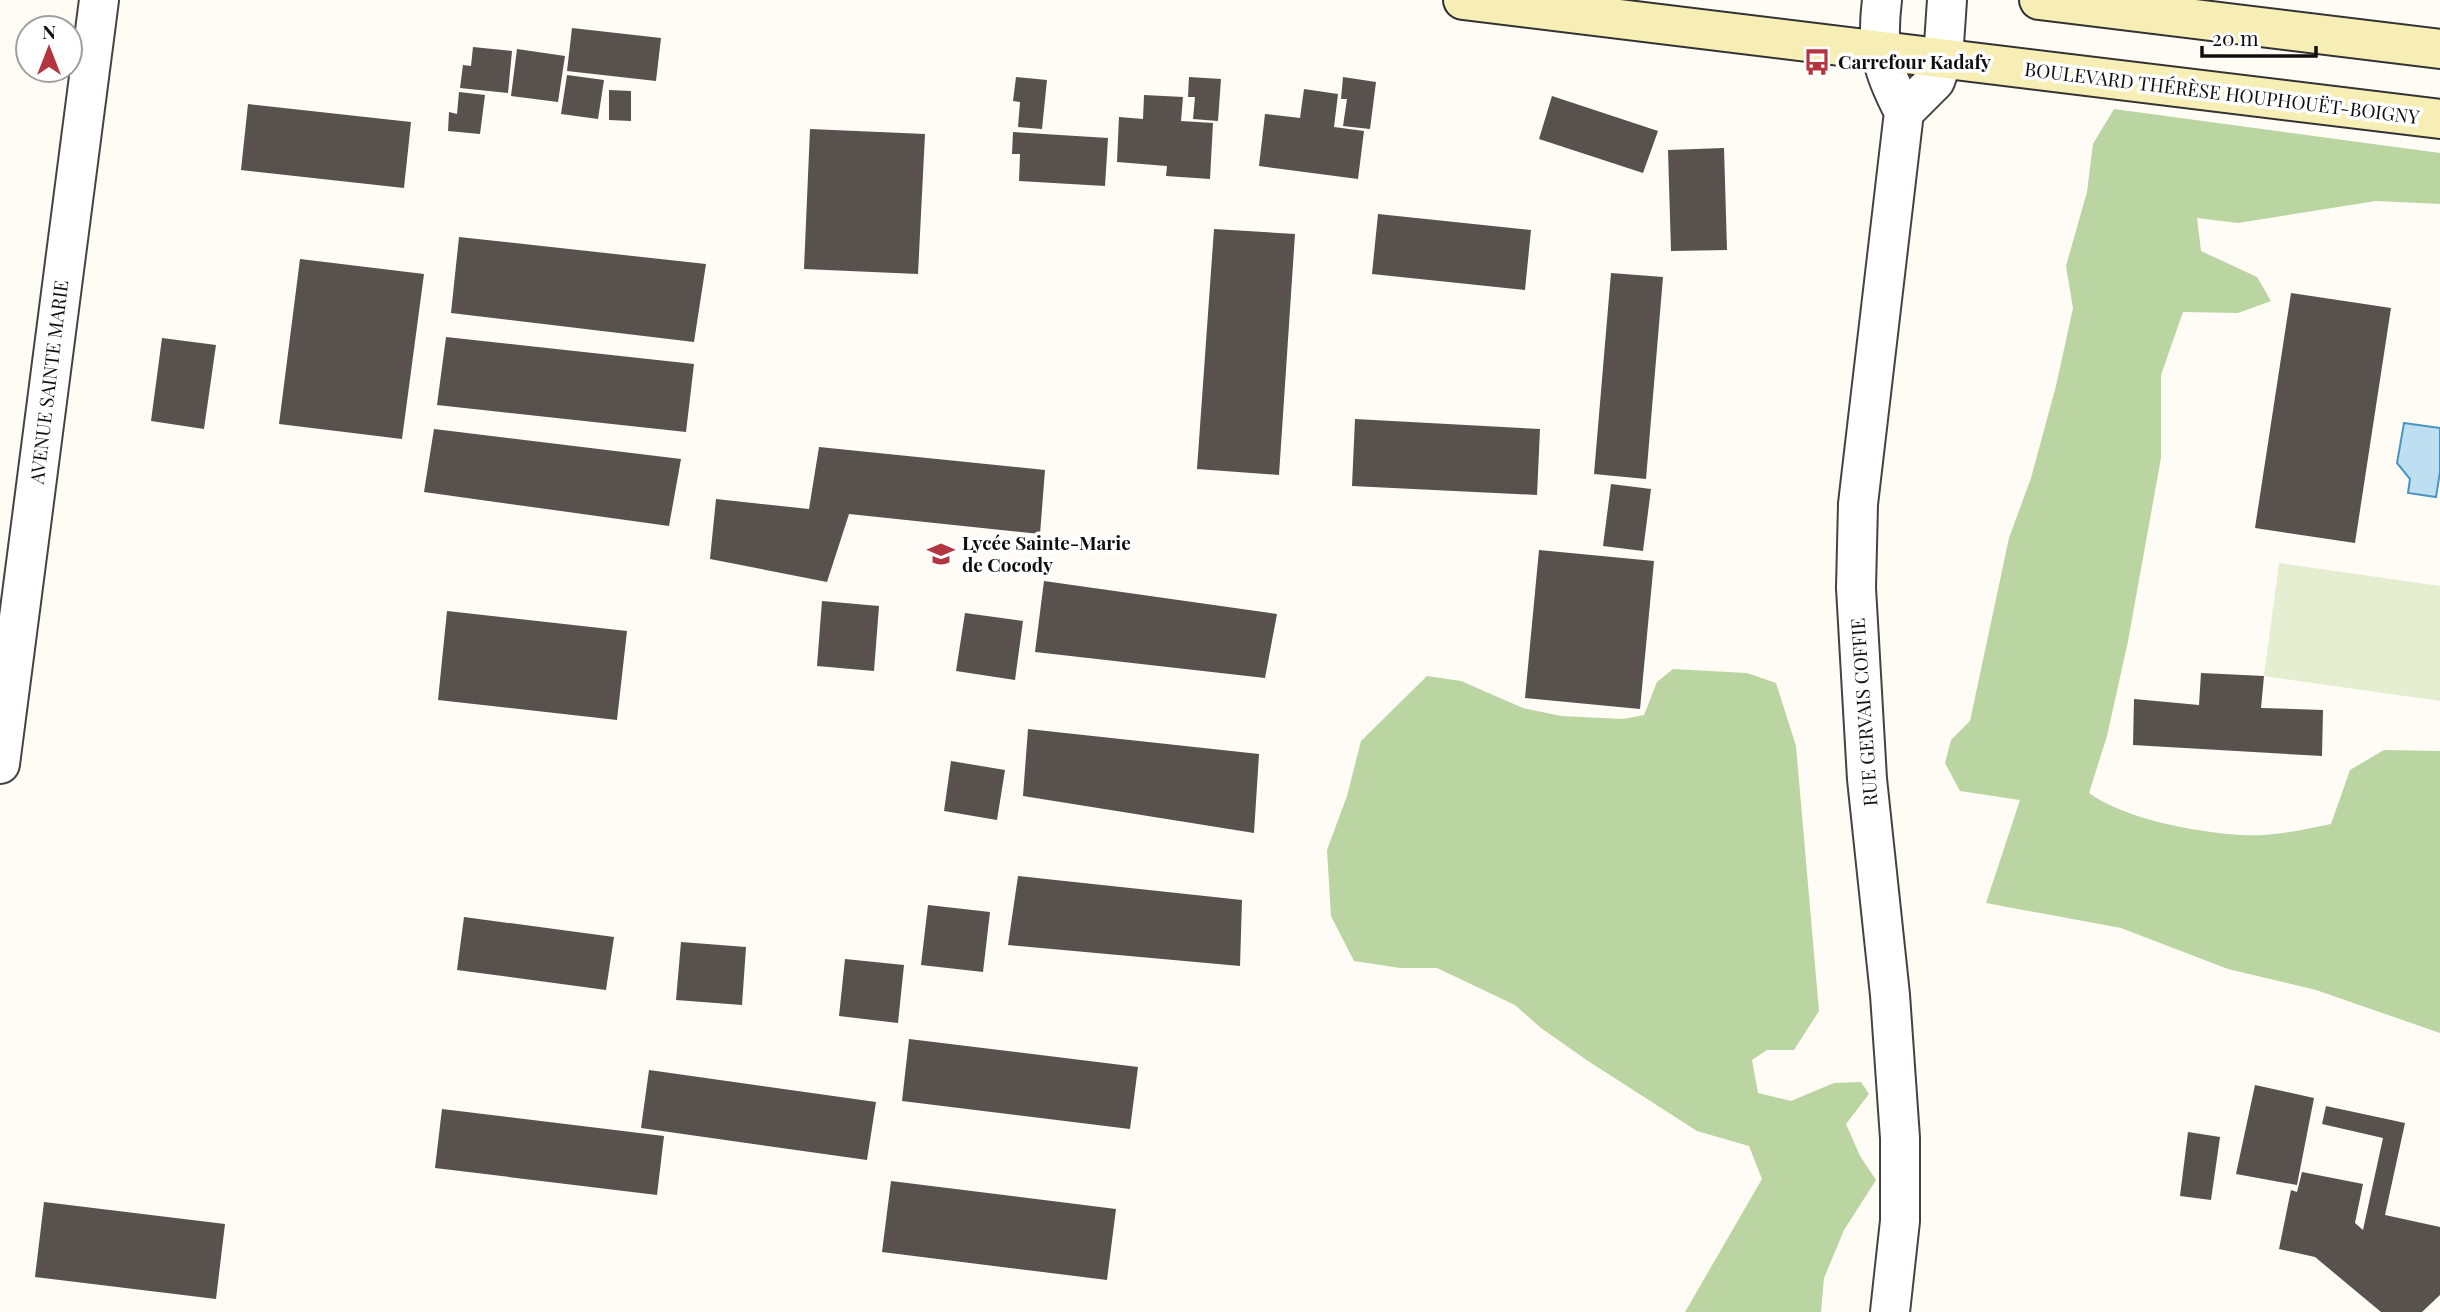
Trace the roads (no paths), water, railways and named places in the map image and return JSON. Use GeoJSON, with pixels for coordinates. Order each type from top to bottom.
{"type":"FeatureCollection","features":[{"type":"Feature","properties":{"kind":"main road","name":"BOULEVARD THÉRÈSE HOUPHOUËT-BOIGNY"},"geometry":{"type":"LineString","coordinates":[[1463,0],[2440,120]]}},
{"type":"Feature","properties":{"kind":"main road"},"geometry":{"type":"LineString","coordinates":[[2039,0],[2440,49]]}},
{"type":"Feature","properties":{"kind":"street","name":"AVENUE SAINTE MARIE"},"geometry":{"type":"LineString","coordinates":[[0,764],[99,0]]}},
{"type":"Feature","properties":{"kind":"street"},"geometry":{"type":"LineString","coordinates":[[1882,0],[1879,49],[1886,78],[1904,112],[1935,80],[1943,59],[1947,0]]}},
{"type":"Feature","properties":{"kind":"street","name":"RUE GERVAIS COFFIE"},"geometry":{"type":"LineString","coordinates":[[1891,1312],[1900,1221],[1900,1138],[1889,995],[1867,779],[1856,588],[1858,504],[1904,112]]}},
{"type":"Feature","properties":{"kind":"water"},"geometry":{"type":"Polygon","coordinates":[[[2404,423],[2440,428],[2440,472],[2436,497],[2408,493],[2410,479],[2397,463],[2404,423]]]}},
{"type":"Feature","properties":{"kind":"place","name":"Carrefour Kadafy"},"geometry":{"type":"Point","coordinates":[1817,62]}},
{"type":"Feature","properties":{"kind":"place","name":"Lycée Sainte-Marie de Cocody"},"geometry":{"type":"Point","coordinates":[941,554]}}]}
